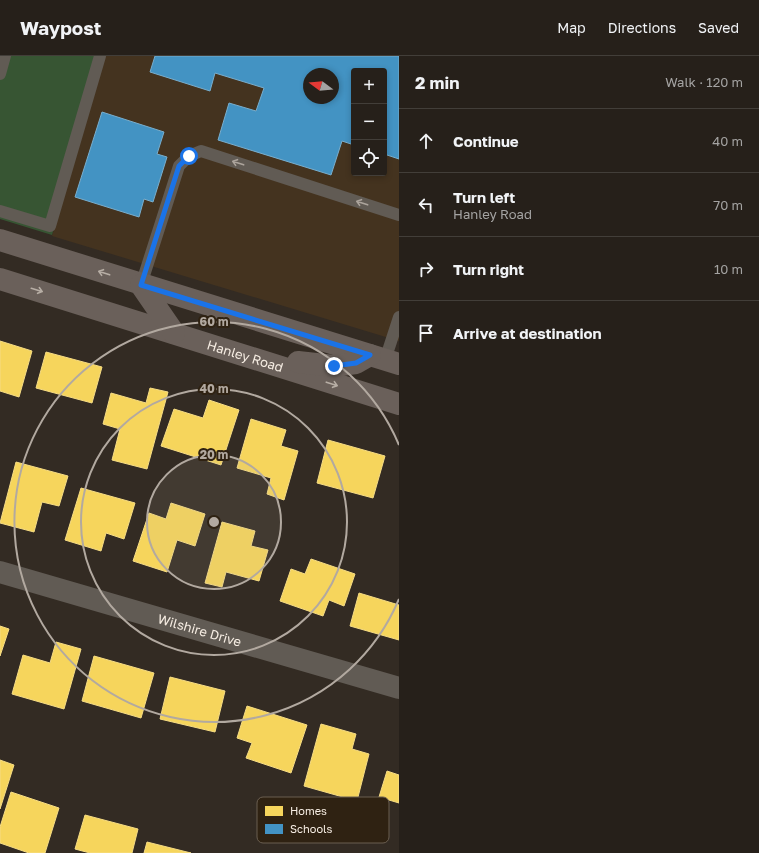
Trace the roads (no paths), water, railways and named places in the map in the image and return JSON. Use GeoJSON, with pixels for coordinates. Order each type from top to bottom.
{"type":"FeatureCollection","features":[{"type":"Feature","properties":{"kind":"main road"},"geometry":{"type":"LineString","coordinates":[[0,240],[385,360]]}},
{"type":"Feature","properties":{"kind":"main road","name":"Hanley Road"},"geometry":{"type":"LineString","coordinates":[[0,279],[399,404]]}},
{"type":"Feature","properties":{"kind":"main road"},"geometry":{"type":"LineString","coordinates":[[141,285],[174,333]]}},
{"type":"Feature","properties":{"kind":"main road"},"geometry":{"type":"LineString","coordinates":[[241,355],[334,366],[385,360]]}},
{"type":"Feature","properties":{"kind":"street","name":"Wilshire Drive"},"geometry":{"type":"LineString","coordinates":[[0,572],[399,688]]}},
{"type":"Feature","properties":{"kind":"lane"},"geometry":{"type":"LineString","coordinates":[[0,74],[6,56]]}},
{"type":"Feature","properties":{"kind":"lane"},"geometry":{"type":"LineString","coordinates":[[0,211],[50,226],[100,56]]}},
{"type":"Feature","properties":{"kind":"lane"},"geometry":{"type":"LineString","coordinates":[[141,285],[179,166],[189,156],[201,151],[399,215]]}},
{"type":"Feature","properties":{"kind":"lane"},"geometry":{"type":"LineString","coordinates":[[385,360],[399,317]]}}]}
